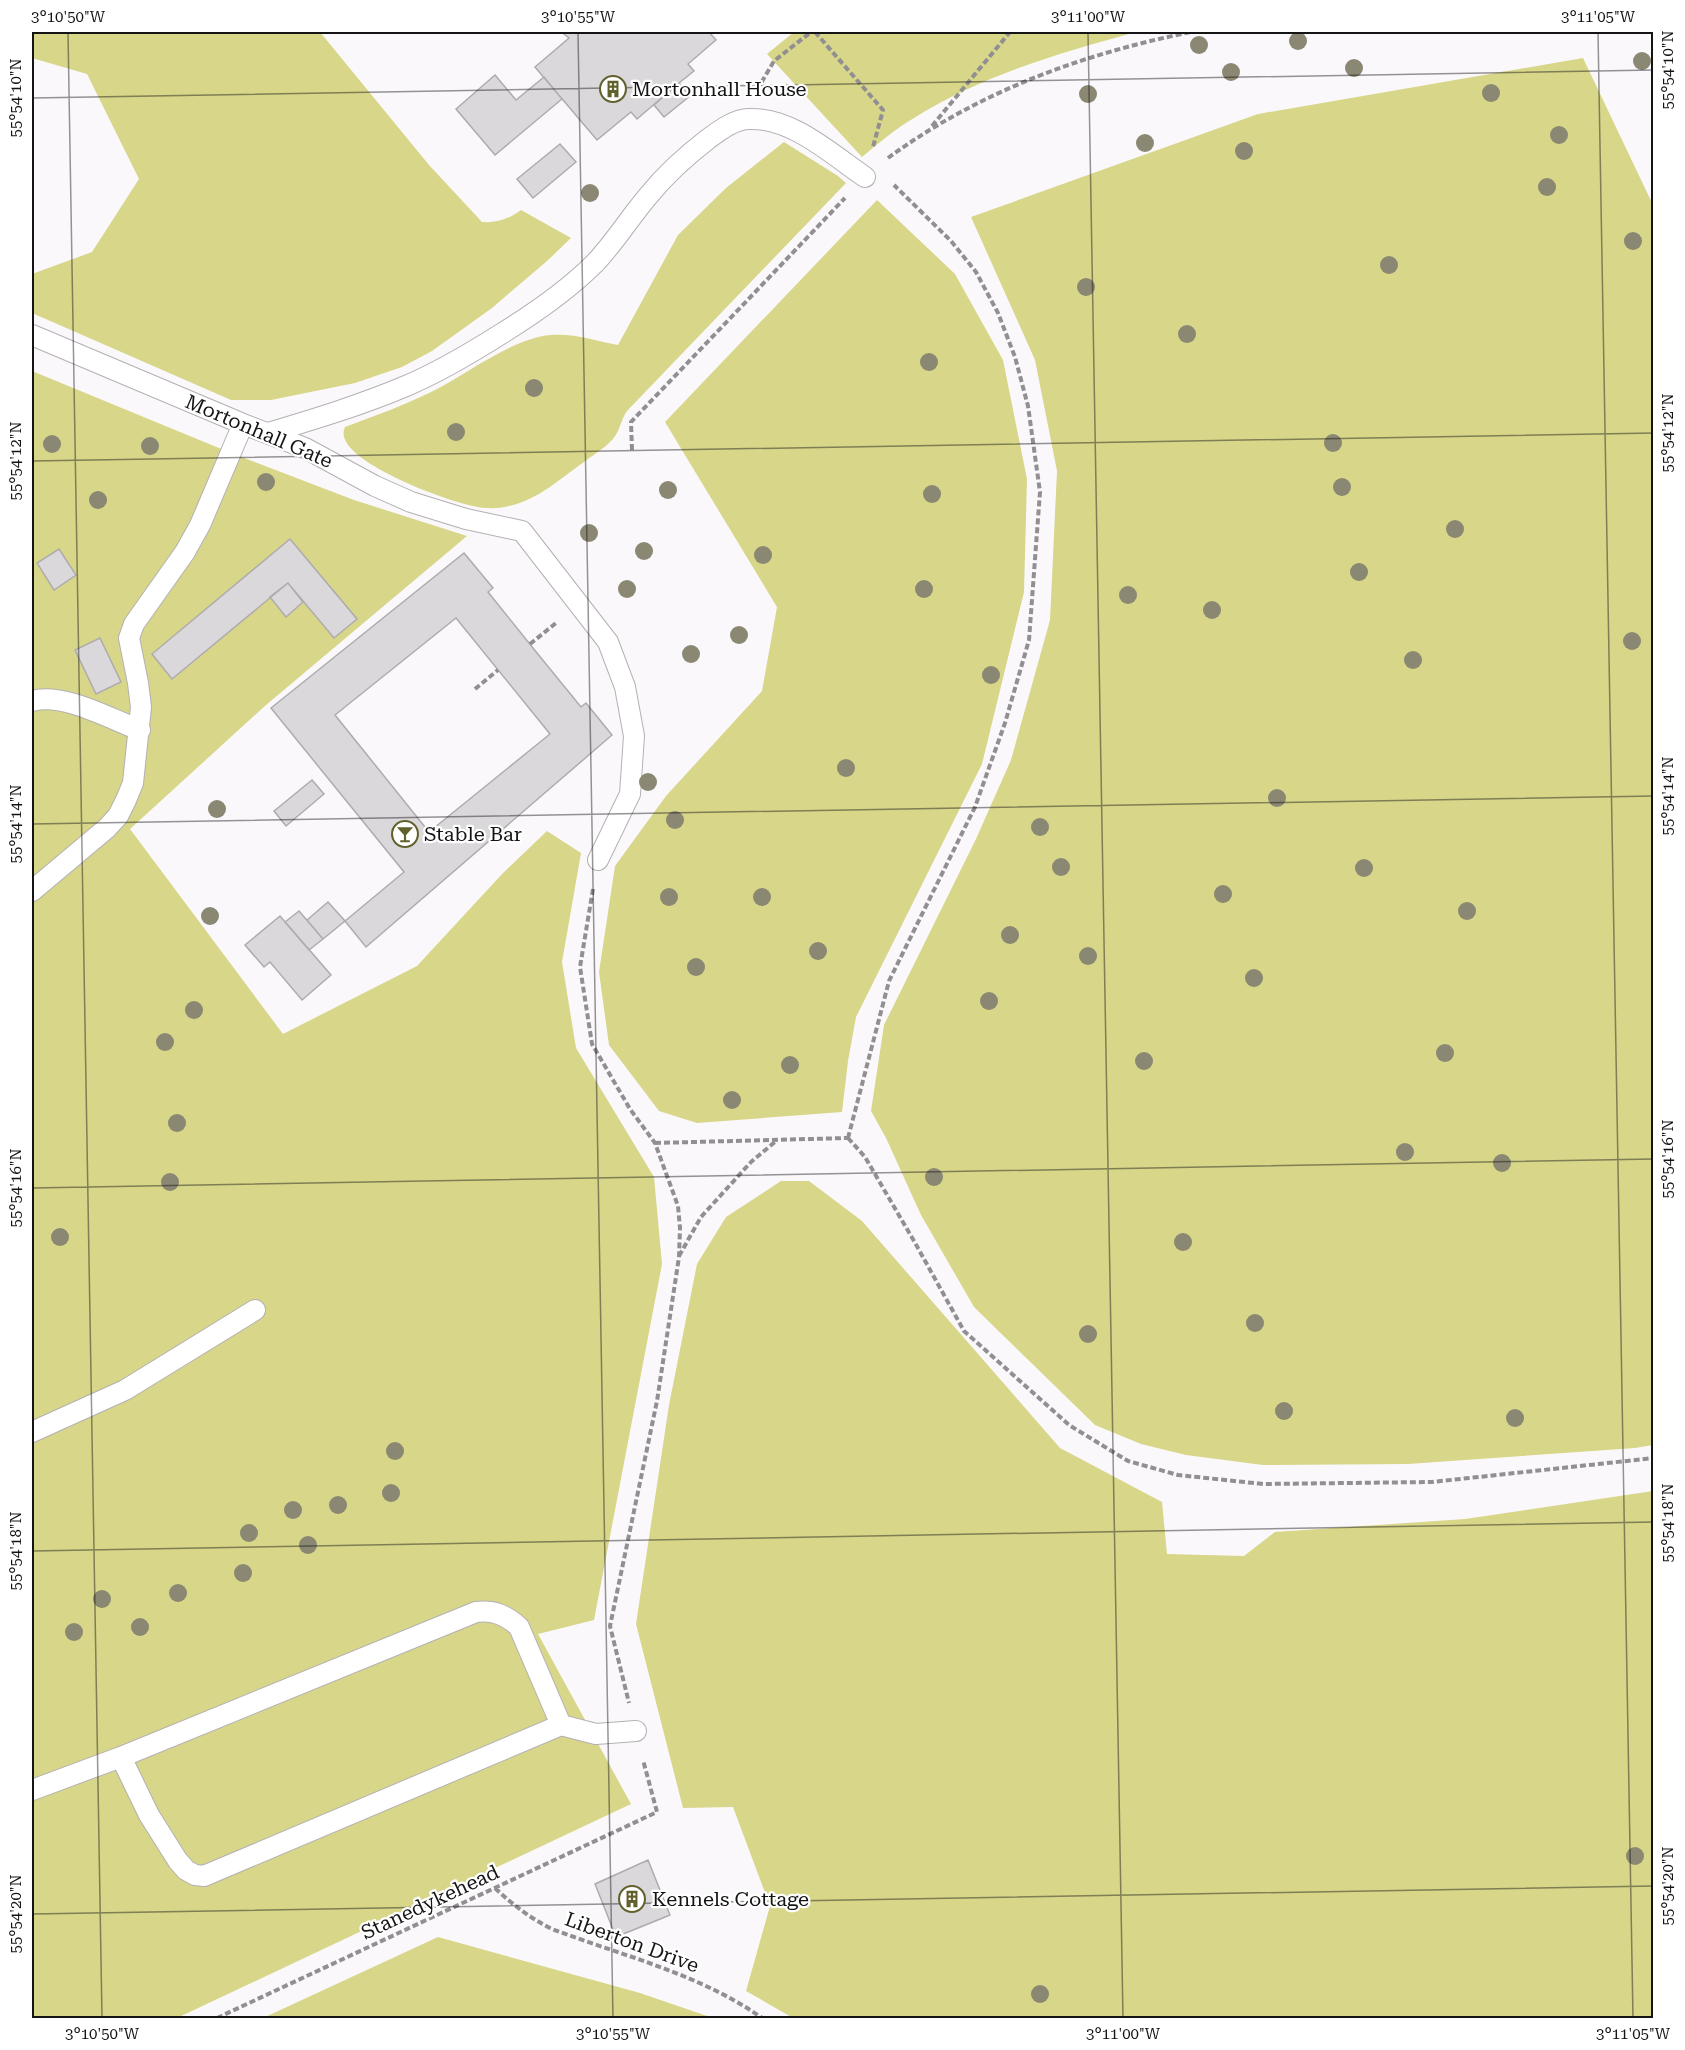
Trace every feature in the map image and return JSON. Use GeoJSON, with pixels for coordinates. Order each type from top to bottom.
{"type":"FeatureCollection","features":[{"type":"Feature","properties":{"kind":"lane"},"geometry":{"type":"LineString","coordinates":[[268,433],[407,386],[448,366],[536,313],[596,262],[649,194],[678,162],[719,131],[736,122],[748,119],[783,126],[798,132],[864,177]]}},
{"type":"Feature","properties":{"kind":"lane","name":"Mortonhall Gate"},"geometry":{"type":"LineString","coordinates":[[32,335],[305,448],[375,486],[411,502],[466,519],[522,531],[608,642],[625,687],[634,736],[630,794],[598,860]]}},
{"type":"Feature","properties":{"kind":"lane"},"geometry":{"type":"LineString","coordinates":[[32,891],[107,828],[118,816],[133,783],[140,730],[140,699],[129,638],[134,624],[185,552],[195,534],[243,424]]}},
{"type":"Feature","properties":{"kind":"lane"},"geometry":{"type":"LineString","coordinates":[[32,701],[56,700],[140,730]]}},
{"type":"Feature","properties":{"kind":"lane"},"geometry":{"type":"LineString","coordinates":[[32,1432],[144,1380],[255,1310]]}},
{"type":"Feature","properties":{"kind":"lane"},"geometry":{"type":"LineString","coordinates":[[32,1790],[476,1612],[488,1611],[509,1618],[519,1627],[561,1725]]}},
{"type":"Feature","properties":{"kind":"lane"},"geometry":{"type":"LineString","coordinates":[[121,1756],[149,1815],[178,1862],[195,1875],[204,1876],[561,1725],[596,1734],[636,1731]]}},
{"type":"Feature","properties":{"kind":"path"},"geometry":{"type":"LineString","coordinates":[[748,119],[755,94],[767,71],[774,62],[813,32],[883,110],[864,177]]}},
{"type":"Feature","properties":{"kind":"path"},"geometry":{"type":"LineString","coordinates":[[930,129],[1010,32]]}},
{"type":"Feature","properties":{"kind":"path"},"geometry":{"type":"LineString","coordinates":[[848,1138],[889,981],[975,807],[1005,723],[1029,640],[1040,492],[1028,406],[1015,357],[998,313],[976,272],[951,242],[891,182]]}},
{"type":"Feature","properties":{"kind":"path"},"geometry":{"type":"LineString","coordinates":[[475,689],[498,670]]}},
{"type":"Feature","properties":{"kind":"path"},"geometry":{"type":"LineString","coordinates":[[598,860],[580,967],[592,1044],[630,1109],[655,1143],[678,1206],[680,1228],[679,1257],[657,1401],[610,1626],[636,1731]]}},
{"type":"Feature","properties":{"kind":"path"},"geometry":{"type":"LineString","coordinates":[[655,1143],[848,1138]]}},
{"type":"Feature","properties":{"kind":"path"},"geometry":{"type":"LineString","coordinates":[[848,1138],[865,1157],[964,1331],[1069,1425],[1128,1461],[1178,1475],[1263,1484],[1432,1482],[1653,1458]]}},
{"type":"Feature","properties":{"kind":"path"},"geometry":{"type":"LineString","coordinates":[[679,1257],[701,1217],[751,1162],[777,1141]]}},
{"type":"Feature","properties":{"kind":"path","name":"Stanedykehead"},"geometry":{"type":"LineString","coordinates":[[217,2019],[657,1812],[636,1731]]}},
{"type":"Feature","properties":{"kind":"path","name":"Liberton Drive"},"geometry":{"type":"LineString","coordinates":[[495,1888],[512,1905],[552,1929],[691,1979],[720,1992],[762,2019]]}},
{"type":"Feature","properties":{"kind":"shaded area"},"geometry":{"type":"Polygon","coordinates":[[[32,32],[320,32],[429,165],[482,222],[503,220],[521,210],[571,238],[492,308],[432,351],[402,367],[355,383],[271,400],[231,400],[32,313],[32,274],[92,252],[139,179],[87,74],[32,58],[32,32]]]}},
{"type":"Feature","properties":{"kind":"shaded area"},"geometry":{"type":"Polygon","coordinates":[[[794,32],[1136,32],[1050,57],[966,90],[907,122],[862,157],[767,54],[794,32]]]}},
{"type":"Feature","properties":{"kind":"shaded area"},"geometry":{"type":"Polygon","coordinates":[[[1583,58],[1653,205],[1653,1445],[1408,1464],[1263,1465],[1186,1455],[1141,1444],[1095,1425],[974,1307],[921,1215],[886,1138],[871,1111],[884,1025],[976,839],[1011,760],[1050,620],[1057,471],[1035,360],[971,217],[1258,114],[1583,58]]]}},
{"type":"Feature","properties":{"kind":"shaded area"},"geometry":{"type":"Polygon","coordinates":[[[784,142],[846,183],[627,411],[613,439],[549,488],[530,499],[500,508],[482,508],[460,503],[418,488],[372,465],[355,452],[345,439],[345,427],[420,397],[521,343],[536,338],[560,335],[577,336],[618,345],[678,235],[726,188],[784,142]]]}},
{"type":"Feature","properties":{"kind":"shaded area"},"geometry":{"type":"Polygon","coordinates":[[[877,200],[955,274],[1003,360],[1027,479],[1024,592],[982,764],[856,1017],[842,1112],[697,1123],[659,1111],[609,1045],[599,972],[615,866],[666,796],[762,691],[777,607],[665,422],[877,200]]]}},
{"type":"Feature","properties":{"kind":"shaded area"},"geometry":{"type":"Polygon","coordinates":[[[32,371],[231,453],[354,500],[467,536],[266,705],[130,829],[283,1034],[417,966],[503,873],[547,831],[581,853],[562,962],[576,1048],[654,1177],[662,1264],[594,1620],[538,1634],[631,1804],[177,2018],[32,2018],[32,371]]]}},
{"type":"Feature","properties":{"kind":"shaded area"},"geometry":{"type":"Polygon","coordinates":[[[781,1181],[809,1181],[862,1221],[1060,1448],[1162,1502],[1167,1554],[1244,1556],[1275,1532],[1465,1519],[1653,1491],[1653,2018],[793,2018],[746,1991],[770,1906],[733,1807],[683,1808],[636,1624],[669,1405],[697,1264],[726,1217],[781,1181]]]}},
{"type":"Feature","properties":{"kind":"shaded area"},"geometry":{"type":"Polygon","coordinates":[[[438,1937],[640,1993],[713,2018],[263,2018],[438,1937]]]}},
{"type":"Feature","properties":{"kind":"building","name":"Mortonhall House"},"geometry":{"type":"Polygon","coordinates":[[[567,32],[709,32],[716,40],[688,64],[694,71],[637,119],[631,112],[597,140],[535,67],[569,38],[564,34],[567,32]]]}},
{"type":"Feature","properties":{"kind":"building"},"geometry":{"type":"Polygon","coordinates":[[[495,75],[516,100],[544,77],[562,99],[495,155],[456,109],[495,75]]]}},
{"type":"Feature","properties":{"kind":"building"},"geometry":{"type":"Polygon","coordinates":[[[679,83],[690,96],[664,117],[654,105],[679,83]]]}},
{"type":"Feature","properties":{"kind":"building"},"geometry":{"type":"Polygon","coordinates":[[[560,144],[576,162],[533,198],[517,179],[560,144]]]}},
{"type":"Feature","properties":{"kind":"building"},"geometry":{"type":"Polygon","coordinates":[[[290,539],[357,619],[334,638],[288,583],[172,679],[152,654],[290,539]]]}},
{"type":"Feature","properties":{"kind":"building"},"geometry":{"type":"Polygon","coordinates":[[[59,549],[76,575],[54,590],[37,563],[59,549]]]}},
{"type":"Feature","properties":{"kind":"building"},"geometry":{"type":"Polygon","coordinates":[[[464,553],[493,588],[488,592],[537,653],[581,707],[586,703],[612,735],[366,947],[345,921],[404,872],[271,708],[464,553]],[[456,618],[335,715],[429,832],[550,734],[456,618]]]}},
{"type":"Feature","properties":{"kind":"building"},"geometry":{"type":"Polygon","coordinates":[[[288,583],[303,602],[286,617],[270,597],[288,583]]]}},
{"type":"Feature","properties":{"kind":"building"},"geometry":{"type":"Polygon","coordinates":[[[100,638],[121,682],[96,694],[75,650],[100,638]]]}},
{"type":"Feature","properties":{"kind":"building"},"geometry":{"type":"Polygon","coordinates":[[[312,780],[324,794],[286,826],[274,811],[312,780]]]}},
{"type":"Feature","properties":{"kind":"building"},"geometry":{"type":"Polygon","coordinates":[[[328,902],[345,921],[323,939],[307,920],[328,902]]]}},
{"type":"Feature","properties":{"kind":"building"},"geometry":{"type":"Polygon","coordinates":[[[299,911],[323,939],[309,950],[285,922],[299,911]]]}},
{"type":"Feature","properties":{"kind":"building"},"geometry":{"type":"Polygon","coordinates":[[[280,916],[331,975],[302,1000],[270,962],[264,967],[245,945],[280,916]]]}},
{"type":"Feature","properties":{"kind":"building","name":"Kennels Cottage"},"geometry":{"type":"Polygon","coordinates":[[[648,1860],[670,1915],[616,1937],[595,1884],[648,1860]]]}},
{"type":"Feature","properties":{"kind":"place","name":"Mortonhall House"},"geometry":{"type":"Point","coordinates":[613,89]}},
{"type":"Feature","properties":{"kind":"place","name":"Stable Bar"},"geometry":{"type":"Point","coordinates":[405,834]}},
{"type":"Feature","properties":{"kind":"place","name":"Kennels Cottage"},"geometry":{"type":"Point","coordinates":[632,1899]}}]}
